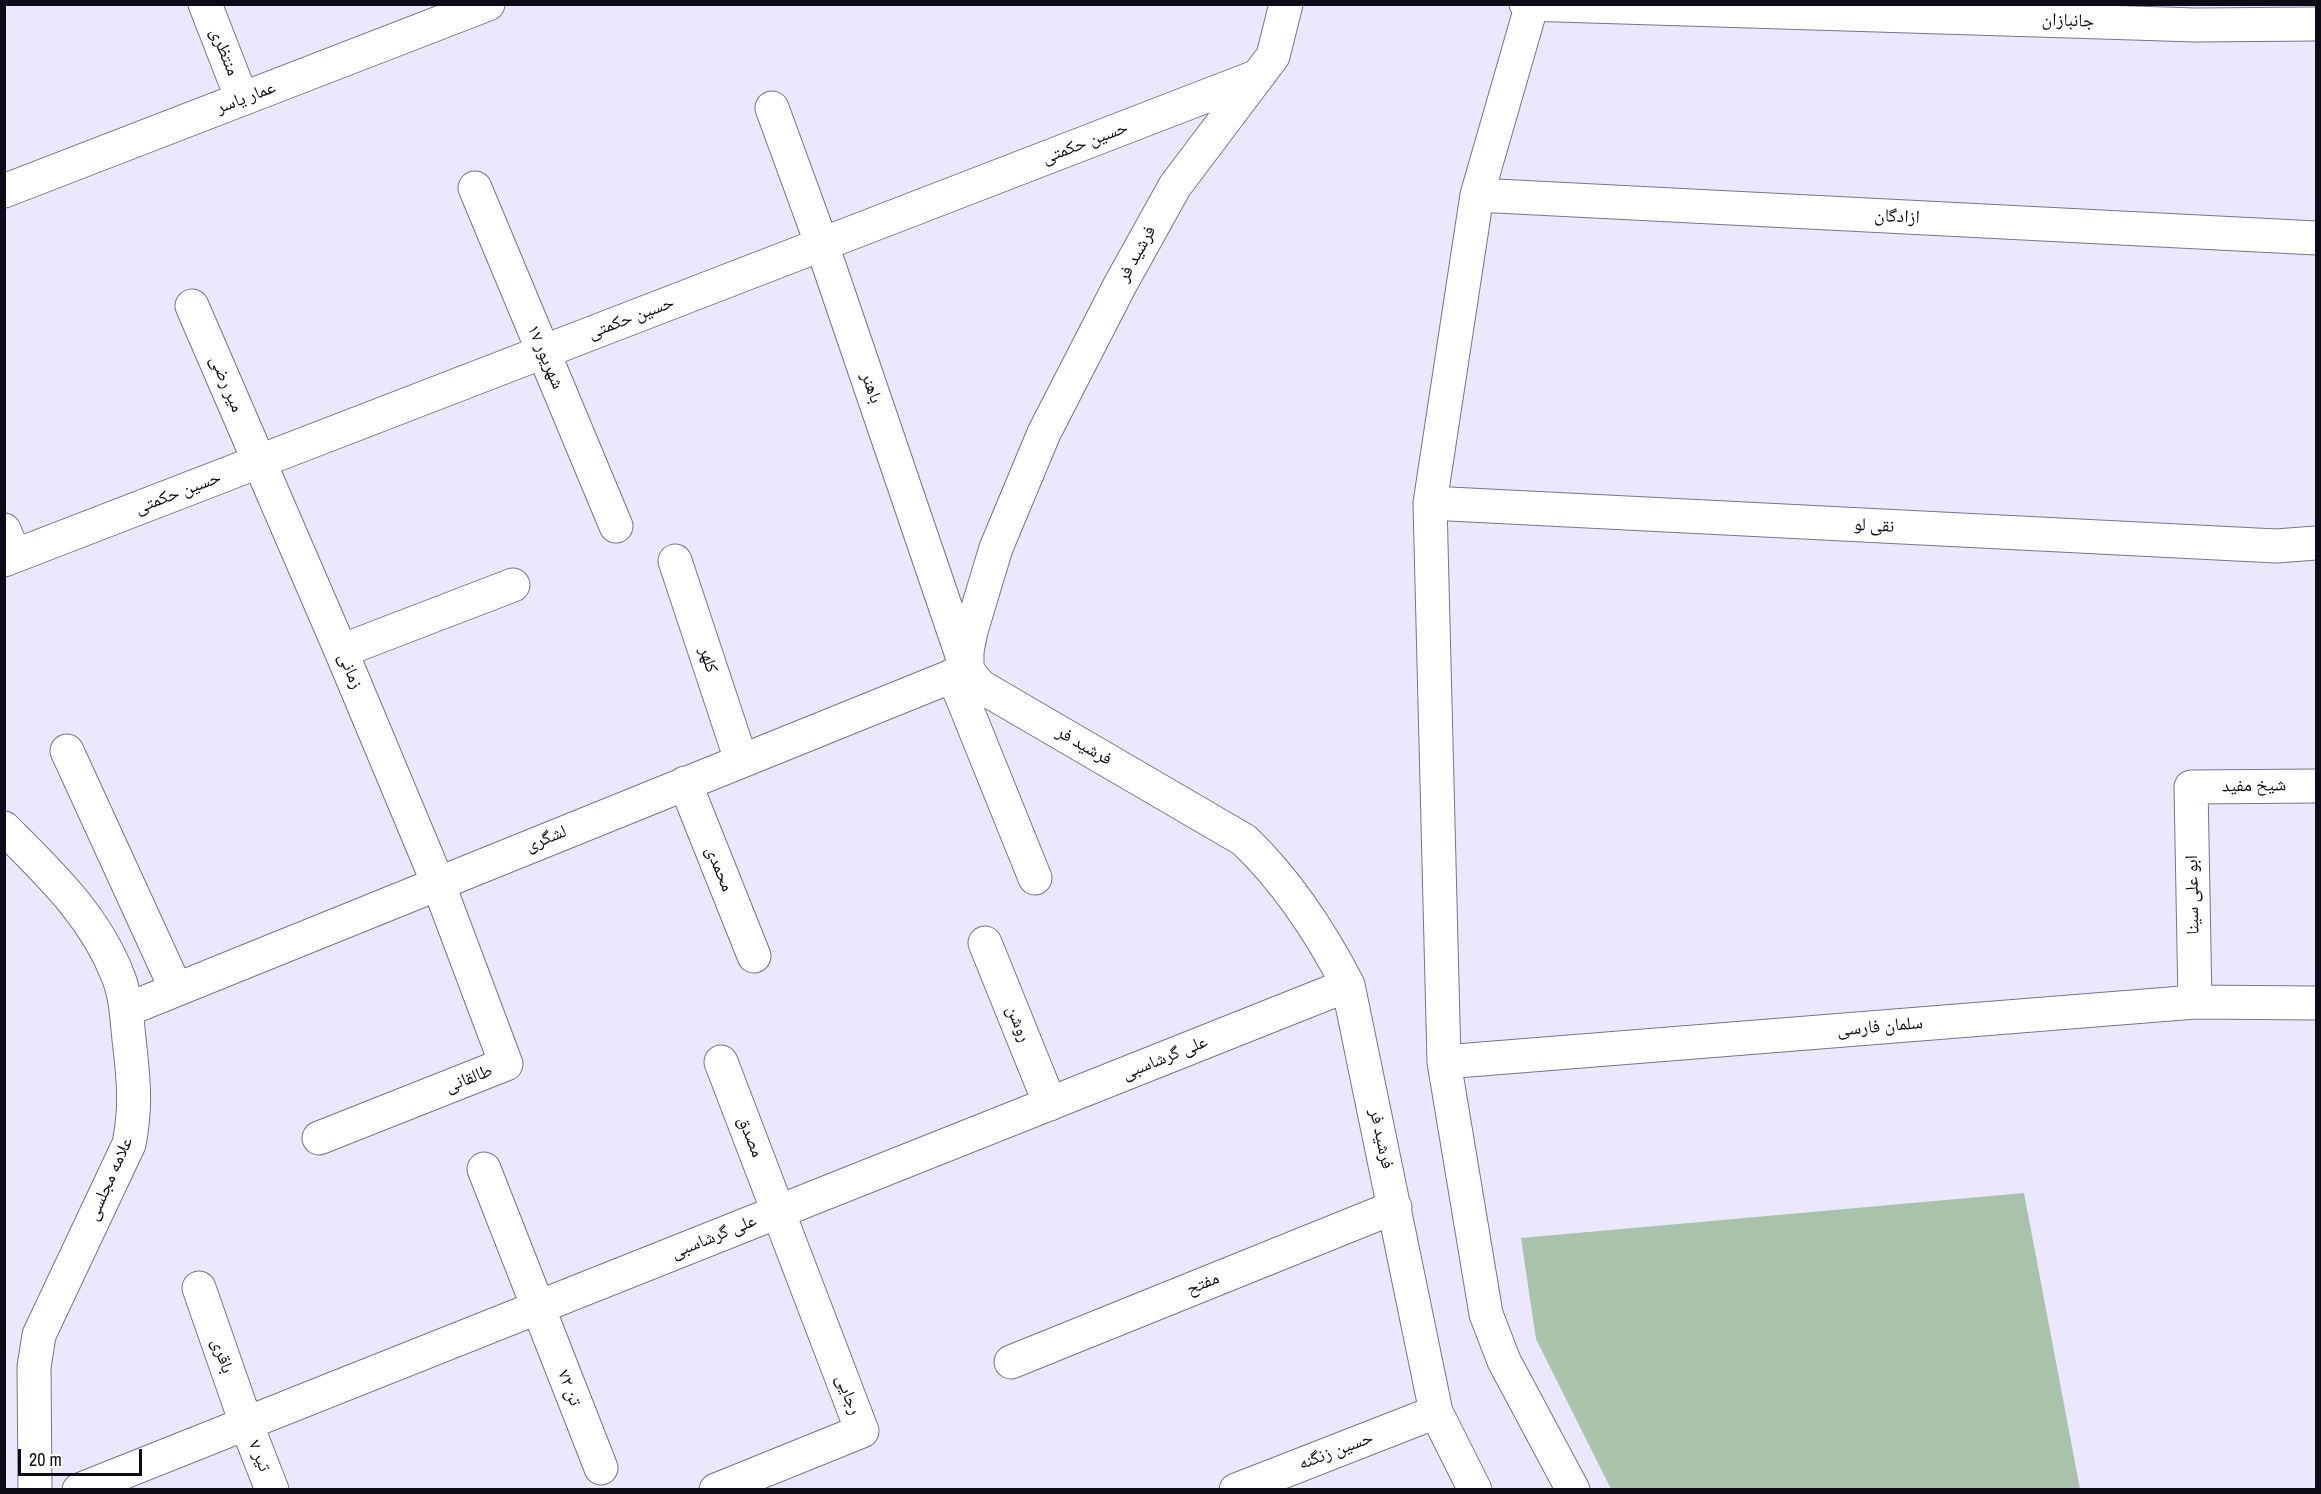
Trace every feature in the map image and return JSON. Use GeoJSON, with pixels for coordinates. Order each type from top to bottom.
{"type":"FeatureCollection","features":[{"type":"Feature","properties":{"kind":"street","name":"منتظری"},"geometry":{"type":"LineString","coordinates":[[205,4],[242,99]]}},
{"type":"Feature","properties":{"kind":"street","name":"عمار یاسر"},"geometry":{"type":"LineString","coordinates":[[4,191],[488,4]]}},
{"type":"Feature","properties":{"kind":"street","name":"فرشید فر"},"geometry":{"type":"LineString","coordinates":[[1286,4],[1273,56],[1174,186],[1044,433],[996,548],[960,672],[980,686],[1244,840],[1265,860],[1328,945],[1348,985],[1436,1412],[1475,1490]]}},
{"type":"Feature","properties":{"kind":"street","name":"جانبازان"},"geometry":{"type":"LineString","coordinates":[[1530,5],[2196,25],[2301,17]]}},
{"type":"Feature","properties":{"kind":"street"},"geometry":{"type":"LineString","coordinates":[[1530,5],[1477,195],[1430,503],[1444,1062],[1486,1314],[1504,1361],[1573,1490]]}},
{"type":"Feature","properties":{"kind":"street","name":"حسین حکمتی"},"geometry":{"type":"LineString","coordinates":[[8,548],[259,461],[1258,76]]}},
{"type":"Feature","properties":{"kind":"street","name":"باهنر"},"geometry":{"type":"LineString","coordinates":[[772,108],[822,244],[960,672],[1035,878]]}},
{"type":"Feature","properties":{"kind":"street","name":"۱۷ شهریور"},"geometry":{"type":"LineString","coordinates":[[475,188],[616,526]]}},
{"type":"Feature","properties":{"kind":"street","name":"ازادگان"},"geometry":{"type":"LineString","coordinates":[[1477,195],[2316,238]]}},
{"type":"Feature","properties":{"kind":"street","name":"میر رضی"},"geometry":{"type":"LineString","coordinates":[[192,306],[259,461]]}},
{"type":"Feature","properties":{"kind":"street","name":"زمانی"},"geometry":{"type":"LineString","coordinates":[[259,461],[438,883]]}},
{"type":"Feature","properties":{"kind":"street","name":"نقی لو"},"geometry":{"type":"LineString","coordinates":[[1430,503],[2276,546],[2316,543]]}},
{"type":"Feature","properties":{"kind":"street","name":"کلهر"},"geometry":{"type":"LineString","coordinates":[[675,561],[741,760]]}},
{"type":"Feature","properties":{"kind":"street"},"geometry":{"type":"LineString","coordinates":[[341,651],[513,585]]}},
{"type":"Feature","properties":{"kind":"street","name":"لشگری"},"geometry":{"type":"LineString","coordinates":[[126,1010],[960,672]]}},
{"type":"Feature","properties":{"kind":"street"},"geometry":{"type":"LineString","coordinates":[[67,751],[176,989]]}},
{"type":"Feature","properties":{"kind":"street","name":"محمدی"},"geometry":{"type":"LineString","coordinates":[[685,783],[754,956]]}},
{"type":"Feature","properties":{"kind":"street","name":"شیخ مفید"},"geometry":{"type":"LineString","coordinates":[[2191,787],[2316,786]]}},
{"type":"Feature","properties":{"kind":"street","name":"ابو علی سینا"},"geometry":{"type":"LineString","coordinates":[[2191,787],[2195,1002]]}},
{"type":"Feature","properties":{"kind":"street","name":"علامه مجلسی"},"geometry":{"type":"LineString","coordinates":[[4,828],[65,889],[101,939],[119,978],[126,1010],[133,1070],[135,1115],[129,1144],[39,1335],[34,1367],[35,1490]]}},
{"type":"Feature","properties":{"kind":"street","name":"طالقانی"},"geometry":{"type":"LineString","coordinates":[[319,1138],[506,1064],[438,883]]}},
{"type":"Feature","properties":{"kind":"street","name":"روشن"},"geometry":{"type":"LineString","coordinates":[[985,943],[1050,1104]]}},
{"type":"Feature","properties":{"kind":"street","name":"علی گرشاسبی"},"geometry":{"type":"LineString","coordinates":[[79,1490],[1348,985]]}},
{"type":"Feature","properties":{"kind":"street","name":"سلمان فارسی"},"geometry":{"type":"LineString","coordinates":[[1444,1062],[2195,1002],[2316,1003]]}},
{"type":"Feature","properties":{"kind":"street","name":"مصدق"},"geometry":{"type":"LineString","coordinates":[[721,1062],[778,1212]]}},
{"type":"Feature","properties":{"kind":"street","name":"۷۲ تن"},"geometry":{"type":"LineString","coordinates":[[484,1169],[601,1468]]}},
{"type":"Feature","properties":{"kind":"street","name":"مفتح"},"geometry":{"type":"LineString","coordinates":[[1011,1362],[1395,1207]]}},
{"type":"Feature","properties":{"kind":"street","name":"رجایی"},"geometry":{"type":"LineString","coordinates":[[717,1490],[862,1431],[778,1212]]}},
{"type":"Feature","properties":{"kind":"street","name":"باقری"},"geometry":{"type":"LineString","coordinates":[[199,1288],[246,1423]]}},
{"type":"Feature","properties":{"kind":"street","name":"حسین زنگنه"},"geometry":{"type":"LineString","coordinates":[[1236,1490],[1436,1412]]}},
{"type":"Feature","properties":{"kind":"street","name":"۷ تیر"},"geometry":{"type":"LineString","coordinates":[[246,1423],[272,1490]]}},
{"type":"Feature","properties":{"kind":"green space"},"geometry":{"type":"Polygon","coordinates":[[[2024,1193],[2080,1489],[1611,1489],[1536,1339],[1521,1238],[2024,1193]]]}}]}
